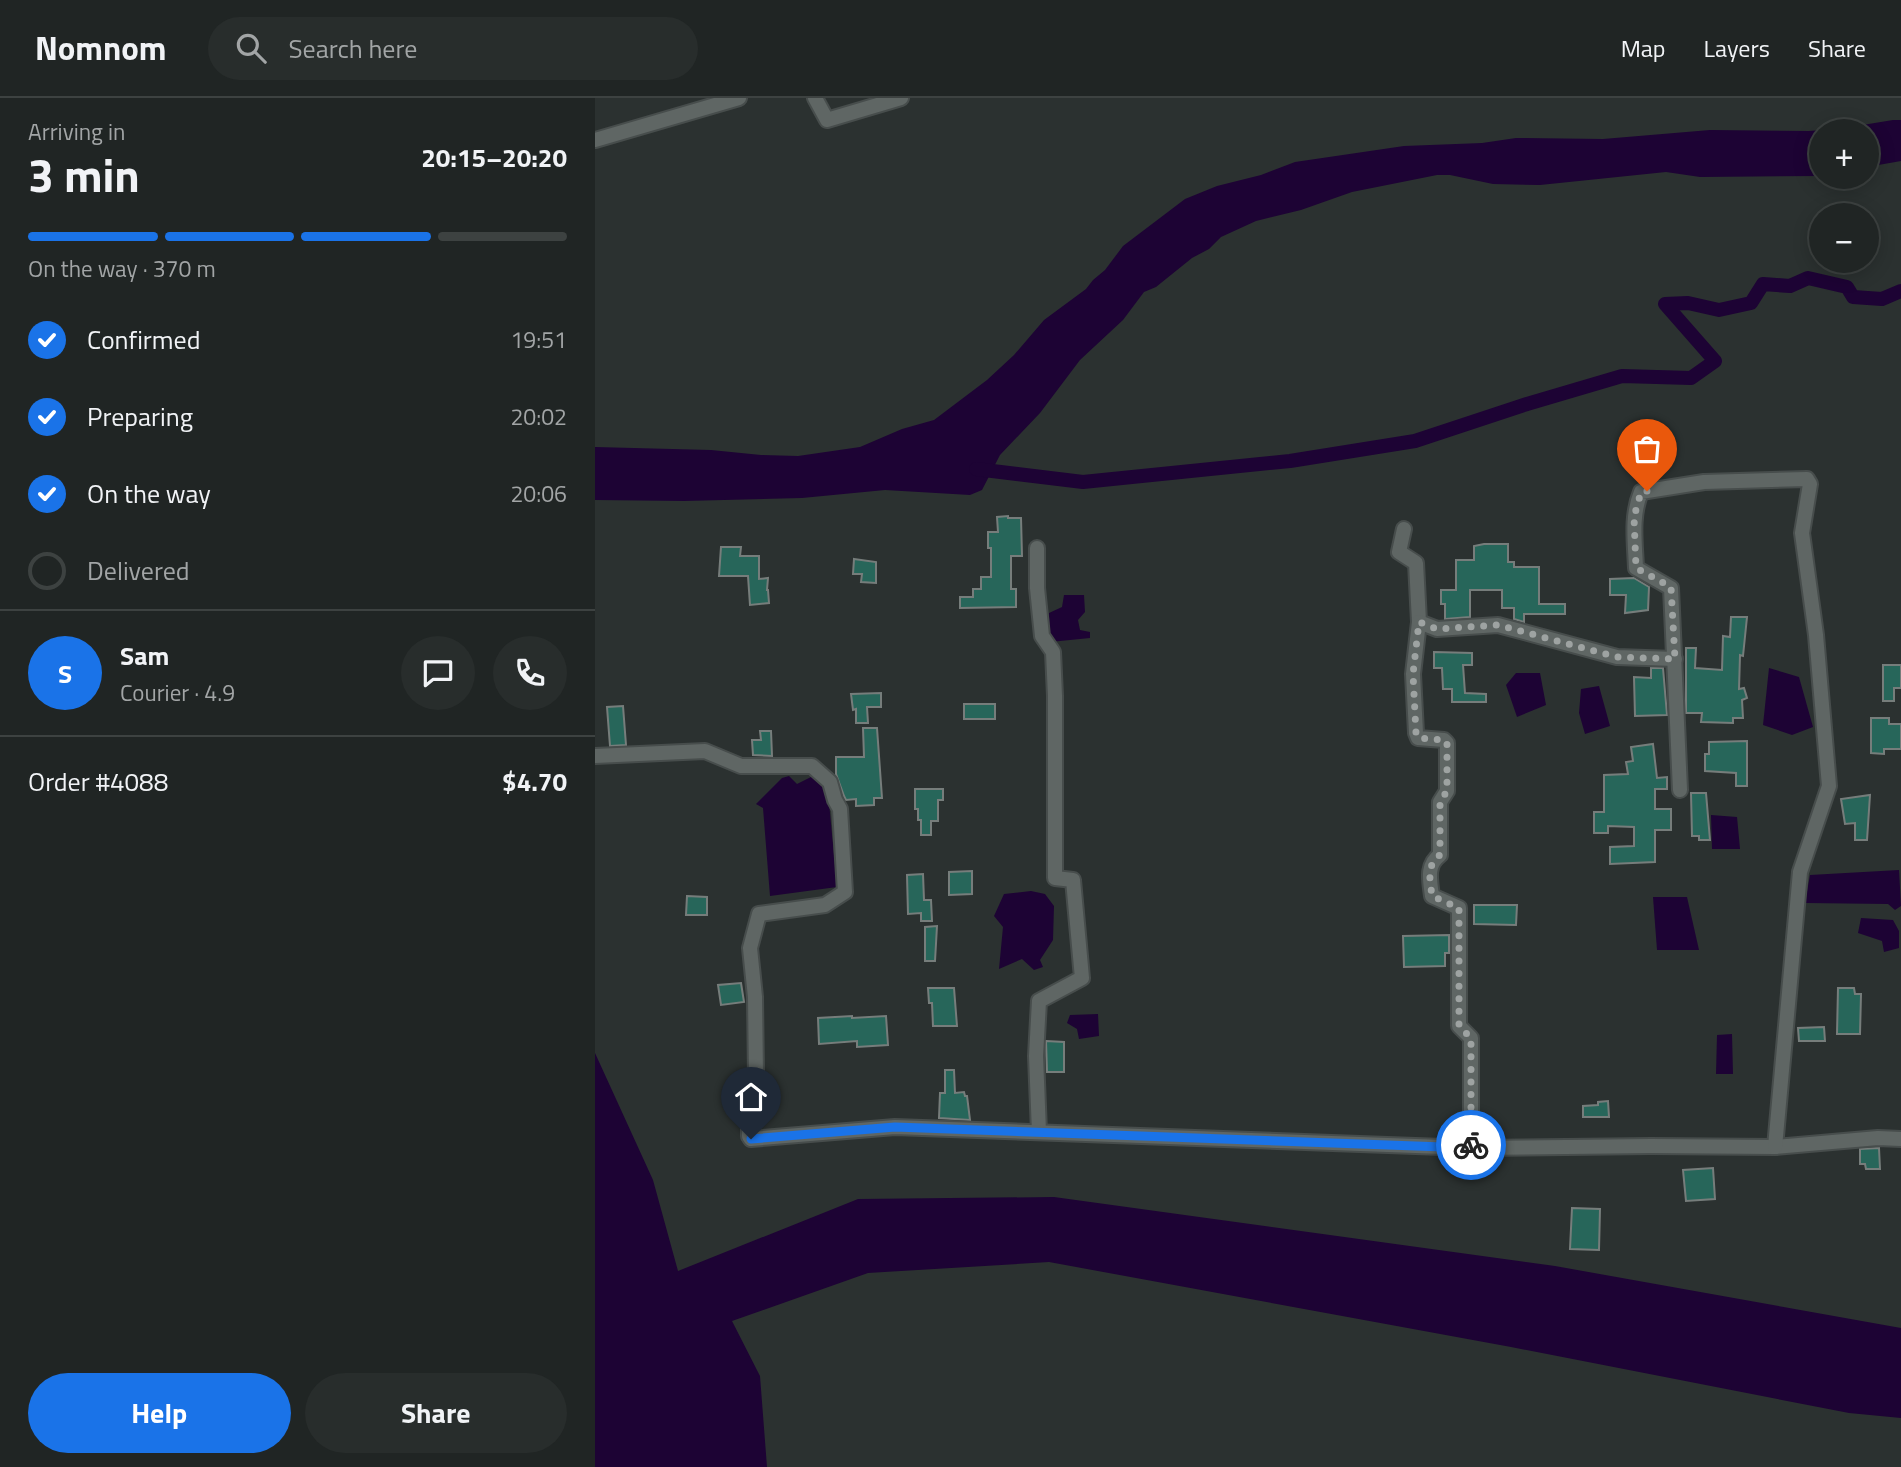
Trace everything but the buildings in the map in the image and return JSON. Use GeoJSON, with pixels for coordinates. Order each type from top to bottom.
{"type":"FeatureCollection","features":[{"type":"Feature","properties":{"kind":"street"},"geometry":{"type":"LineString","coordinates":[[595,140],[739,98]]}},
{"type":"Feature","properties":{"kind":"street"},"geometry":{"type":"LineString","coordinates":[[815,98],[827,120],[901,98]]}},
{"type":"Feature","properties":{"kind":"street"},"geometry":{"type":"LineString","coordinates":[[1680,790],[1671,587],[1636,568],[1634,517],[1641,492],[1704,482],[1807,479],[1810,484],[1802,533],[1817,635],[1829,786],[1800,872],[1775,1147]]}},
{"type":"Feature","properties":{"kind":"street"},"geometry":{"type":"LineString","coordinates":[[1403,529],[1399,552],[1416,563],[1419,622],[1413,674],[1416,733],[1419,738],[1444,740],[1447,743],[1447,791],[1440,802],[1440,855],[1433,860],[1430,873],[1432,896],[1459,908],[1459,1026],[1471,1038],[1471,1148]]}},
{"type":"Feature","properties":{"kind":"street"},"geometry":{"type":"LineString","coordinates":[[1037,548],[1037,588],[1042,636],[1053,652],[1055,878],[1073,880],[1082,978],[1039,1001],[1036,1056],[1039,1132]]}},
{"type":"Feature","properties":{"kind":"street"},"geometry":{"type":"LineString","coordinates":[[1419,622],[1437,629],[1498,625],[1617,657],[1675,659]]}},
{"type":"Feature","properties":{"kind":"street"},"geometry":{"type":"LineString","coordinates":[[595,756],[705,751],[741,766],[812,766],[830,782],[840,809],[845,891],[825,905],[759,914],[750,948],[755,997],[756,1066],[749,1106],[751,1139],[895,1127],[1471,1148],[1775,1147],[1878,1138],[1901,1139]]}},
{"type":"Feature","properties":{"kind":"shaded area"},"geometry":{"type":"Polygon","coordinates":[[[1901,120],[1901,161],[1879,165],[1879,122],[1901,120]]]}},
{"type":"Feature","properties":{"kind":"shaded area"},"geometry":{"type":"Polygon","coordinates":[[[1710,130],[1809,131],[1809,176],[1700,177],[1666,172],[1540,185],[1493,184],[1437,175],[1352,192],[1301,210],[1256,221],[1221,237],[1209,249],[1192,258],[1156,287],[1144,292],[1123,320],[1080,360],[1040,413],[1000,455],[982,490],[970,495],[885,490],[802,498],[595,500],[595,447],[711,450],[798,456],[860,447],[902,429],[934,420],[987,380],[1014,355],[1044,320],[1086,289],[1123,246],[1185,199],[1217,186],[1261,175],[1295,162],[1404,146],[1482,143],[1516,138],[1603,139],[1710,130]]]}},
{"type":"Feature","properties":{"kind":"shaded area"},"geometry":{"type":"Polygon","coordinates":[[[1064,595],[1084,595],[1085,612],[1078,620],[1080,630],[1090,632],[1090,638],[1050,642],[1049,613],[1062,607],[1064,595]]]}},
{"type":"Feature","properties":{"kind":"shaded area"},"geometry":{"type":"Polygon","coordinates":[[[1769,668],[1799,677],[1813,727],[1792,735],[1763,725],[1769,668]]]}},
{"type":"Feature","properties":{"kind":"shaded area"},"geometry":{"type":"Polygon","coordinates":[[[1516,673],[1540,673],[1546,705],[1517,717],[1506,685],[1516,673]]]}},
{"type":"Feature","properties":{"kind":"shaded area"},"geometry":{"type":"Polygon","coordinates":[[[1599,686],[1610,726],[1585,734],[1579,713],[1581,689],[1599,686]]]}},
{"type":"Feature","properties":{"kind":"shaded area"},"geometry":{"type":"Polygon","coordinates":[[[789,776],[797,784],[813,776],[828,792],[837,887],[770,896],[763,808],[756,804],[782,778],[789,776]]]}},
{"type":"Feature","properties":{"kind":"shaded area"},"geometry":{"type":"Polygon","coordinates":[[[1711,815],[1737,817],[1740,849],[1712,849],[1711,815]]]}},
{"type":"Feature","properties":{"kind":"shaded area"},"geometry":{"type":"Polygon","coordinates":[[[1899,870],[1901,906],[1895,910],[1888,904],[1805,903],[1810,875],[1899,870]]]}},
{"type":"Feature","properties":{"kind":"shaded area"},"geometry":{"type":"Polygon","coordinates":[[[1031,891],[1045,894],[1054,906],[1053,940],[1040,960],[1043,967],[1034,970],[1022,959],[999,969],[1003,927],[994,916],[1004,894],[1031,891]]]}},
{"type":"Feature","properties":{"kind":"shaded area"},"geometry":{"type":"Polygon","coordinates":[[[1653,897],[1687,897],[1699,950],[1657,950],[1653,897]]]}},
{"type":"Feature","properties":{"kind":"shaded area"},"geometry":{"type":"Polygon","coordinates":[[[1861,918],[1893,920],[1899,931],[1899,948],[1884,952],[1882,941],[1858,933],[1861,918]]]}},
{"type":"Feature","properties":{"kind":"shaded area"},"geometry":{"type":"Polygon","coordinates":[[[1098,1014],[1099,1036],[1079,1039],[1077,1029],[1067,1023],[1070,1015],[1098,1014]]]}},
{"type":"Feature","properties":{"kind":"shaded area"},"geometry":{"type":"Polygon","coordinates":[[[1732,1034],[1733,1074],[1716,1074],[1717,1035],[1732,1034]]]}},
{"type":"Feature","properties":{"kind":"shaded area"},"geometry":{"type":"Polygon","coordinates":[[[595,1053],[653,1180],[678,1271],[858,1199],[1054,1197],[1555,1266],[1901,1328],[1901,1418],[1849,1413],[1511,1347],[1049,1262],[868,1273],[732,1321],[760,1376],[767,1467],[595,1467],[595,1053]]]}},
{"type":"Feature","properties":{"kind":"waterway"},"geometry":{"type":"LineString","coordinates":[[976,469],[1083,482],[1290,461],[1415,441],[1622,376],[1691,378],[1715,361],[1665,304],[1688,303],[1719,310],[1751,303],[1763,284],[1790,286],[1808,278],[1847,287],[1853,297],[1882,299],[1901,291]]}},
{"type":"Feature","properties":{"kind":"way so far"},"geometry":{"type":"LineString","coordinates":[[1471,1145],[1471,1038],[1459,1026],[1459,908],[1432,896],[1430,873],[1433,860],[1440,855],[1440,802],[1447,791],[1447,743],[1444,740],[1419,738],[1416,733],[1413,674],[1419,622],[1437,629],[1498,625],[1617,657],[1675,659],[1671,587],[1636,568],[1634,517],[1641,492],[1647,491]]}},
{"type":"Feature","properties":{"kind":"route"},"geometry":{"type":"LineString","coordinates":[[751,1139],[895,1127],[1471,1148],[1471,1145]]}}]}
